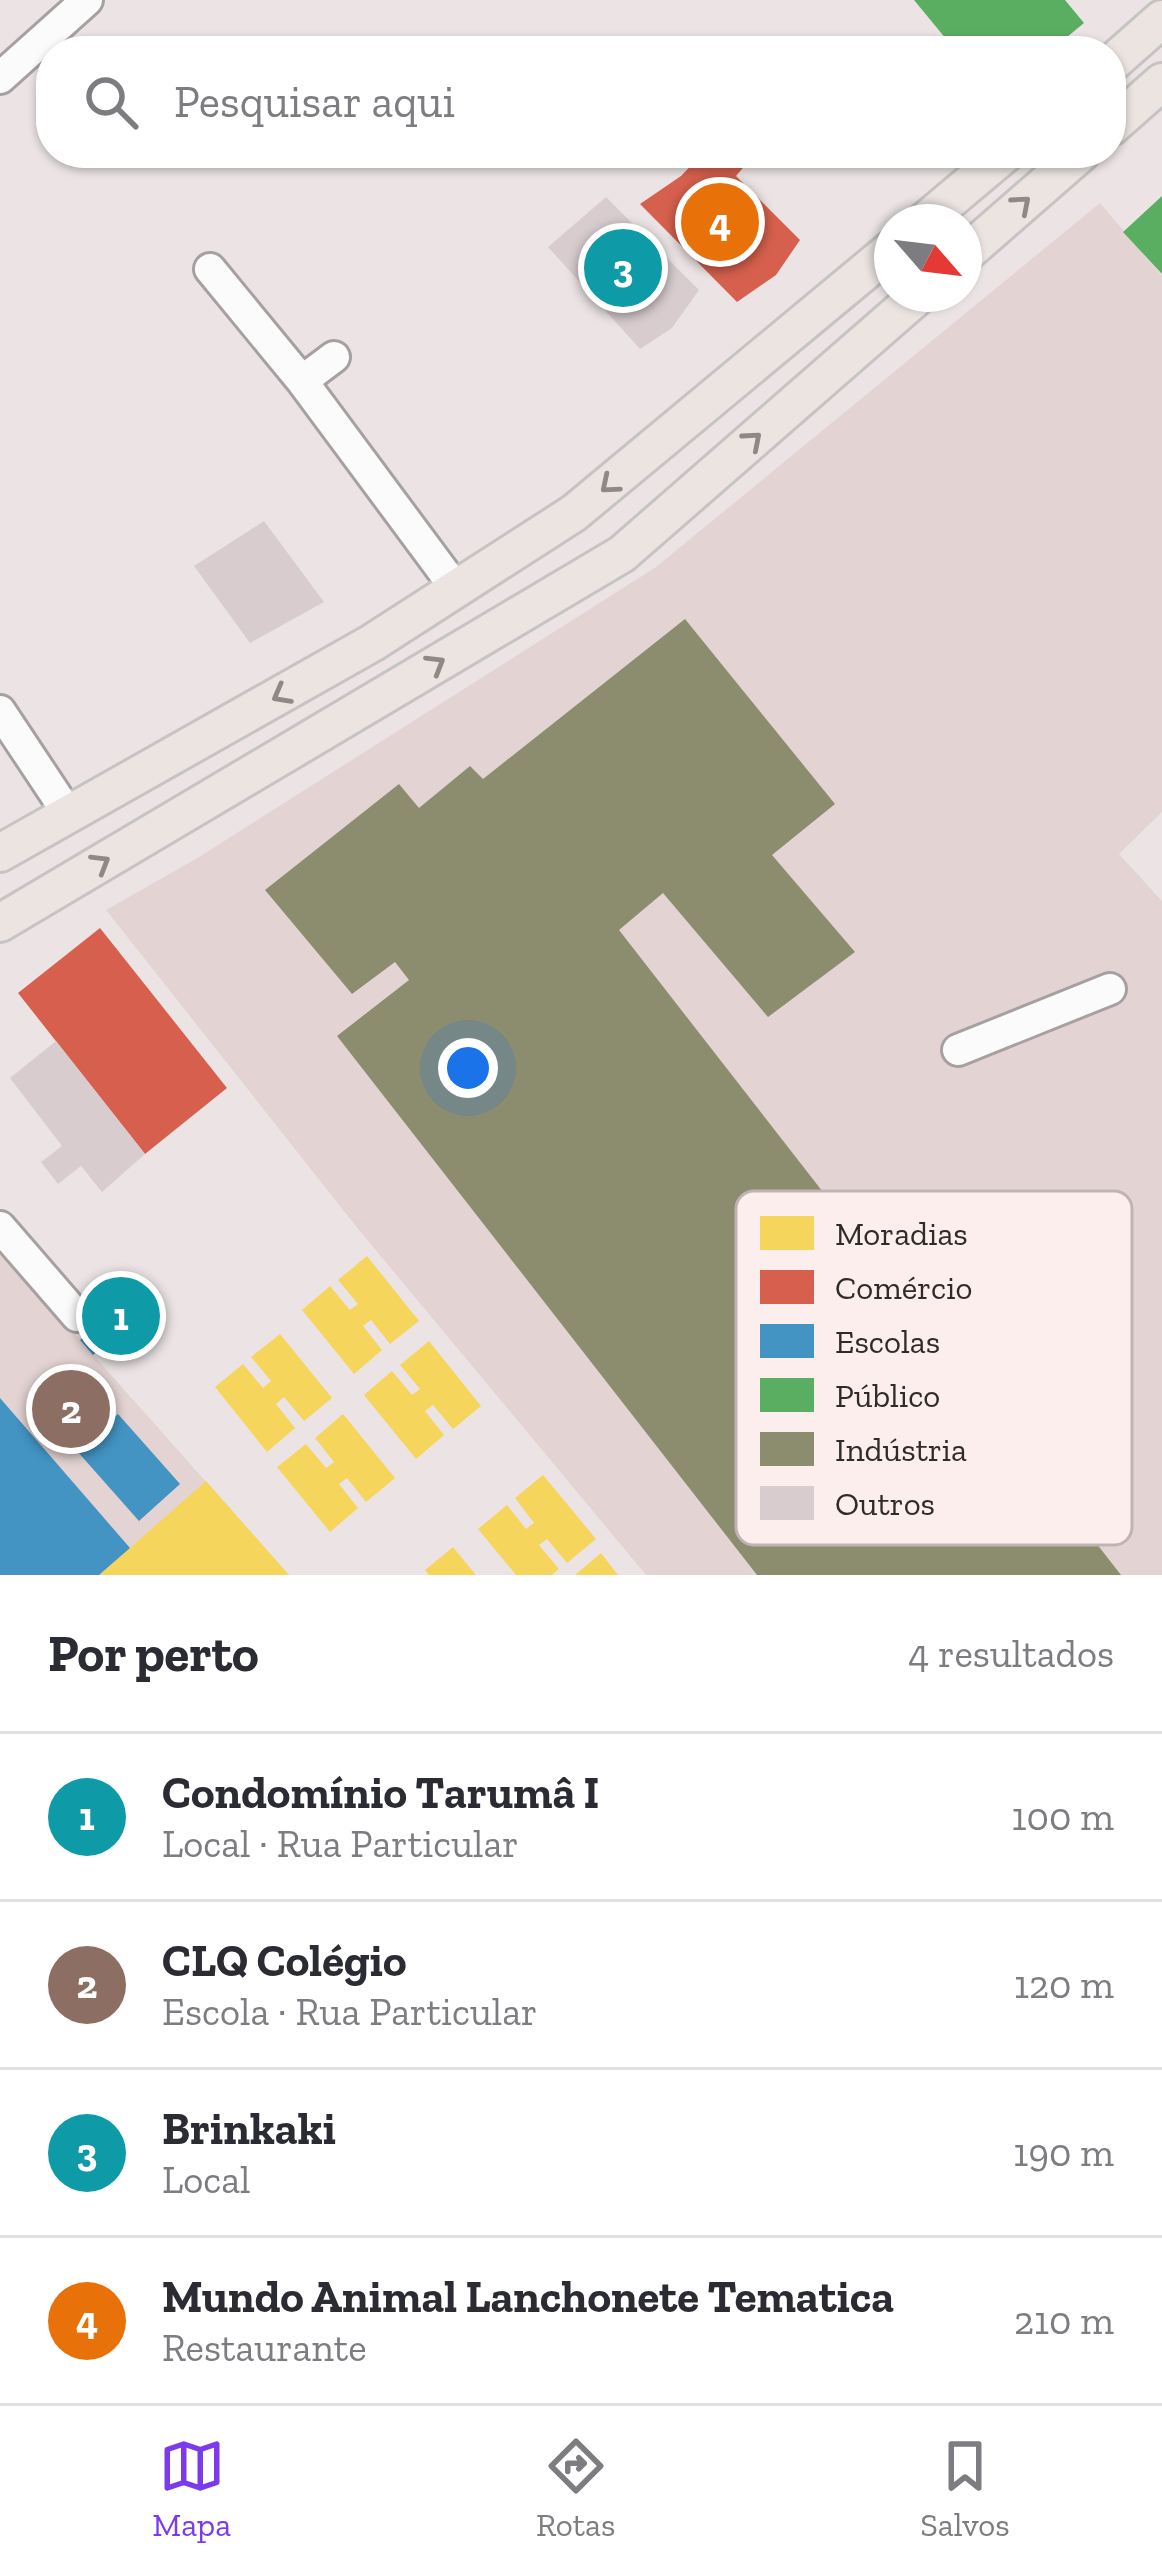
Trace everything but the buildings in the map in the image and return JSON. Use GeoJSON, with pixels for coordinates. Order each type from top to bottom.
{"type":"FeatureCollection","features":[{"type":"Feature","properties":{"kind":"main road"},"geometry":{"type":"LineString","coordinates":[[1126,51],[1162,19]]}},
{"type":"Feature","properties":{"kind":"main road"},"geometry":{"type":"LineString","coordinates":[[1126,114],[1162,82]]}},
{"type":"Feature","properties":{"kind":"main road"},"geometry":{"type":"LineString","coordinates":[[945,204],[988,168]]}},
{"type":"Feature","properties":{"kind":"main road"},"geometry":{"type":"LineString","coordinates":[[982,239],[1064,168]]}},
{"type":"Feature","properties":{"kind":"main road"},"geometry":{"type":"LineString","coordinates":[[0,853],[335,664],[574,513],[874,264]]}},
{"type":"Feature","properties":{"kind":"main road"},"geometry":{"type":"LineString","coordinates":[[0,923],[622,554],[899,312]]}},
{"type":"Feature","properties":{"kind":"main road"},"geometry":{"type":"LineString","coordinates":[[250,774],[267,742],[333,704],[343,690],[343,674],[335,664]]}},
{"type":"Feature","properties":{"kind":"street"},"geometry":{"type":"LineString","coordinates":[[47,36],[87,0]]}},
{"type":"Feature","properties":{"kind":"street"},"geometry":{"type":"LineString","coordinates":[[0,78],[36,46]]}},
{"type":"Feature","properties":{"kind":"street"},"geometry":{"type":"LineString","coordinates":[[211,269],[302,381],[457,590]]}},
{"type":"Feature","properties":{"kind":"street"},"geometry":{"type":"LineString","coordinates":[[302,381],[334,357]]}},
{"type":"Feature","properties":{"kind":"street"},"geometry":{"type":"LineString","coordinates":[[0,711],[69,814]]}},
{"type":"Feature","properties":{"kind":"street"},"geometry":{"type":"LineString","coordinates":[[958,1050],[1111,989]]}},
{"type":"Feature","properties":{"kind":"street"},"geometry":{"type":"LineString","coordinates":[[0,1227],[77,1316]]}},
{"type":"Feature","properties":{"kind":"shaded area"},"geometry":{"type":"Polygon","coordinates":[[[1100,203],[1162,276],[1162,812],[1119,854],[1162,901],[1162,1575],[646,1575],[359,1230],[106,910],[199,857],[656,567],[967,312],[982,312],[982,300],[1100,203]]]}},
{"type":"Feature","properties":{"kind":"shaded area"},"geometry":{"type":"Polygon","coordinates":[[[0,1247],[80,1340],[289,1575],[0,1575],[0,1247]]]}},
{"type":"Feature","properties":{"kind":"place","name":"Mundo Animal Lanchonete Tematica"},"geometry":{"type":"Point","coordinates":[720,222]}},
{"type":"Feature","properties":{"kind":"place","name":"Brinkaki"},"geometry":{"type":"Point","coordinates":[623,268]}},
{"type":"Feature","properties":{"kind":"place","name":"Condomínio Tarumâ I"},"geometry":{"type":"Point","coordinates":[121,1316]}},
{"type":"Feature","properties":{"kind":"place","name":"CLQ Colégio"},"geometry":{"type":"Point","coordinates":[71,1409]}}]}
